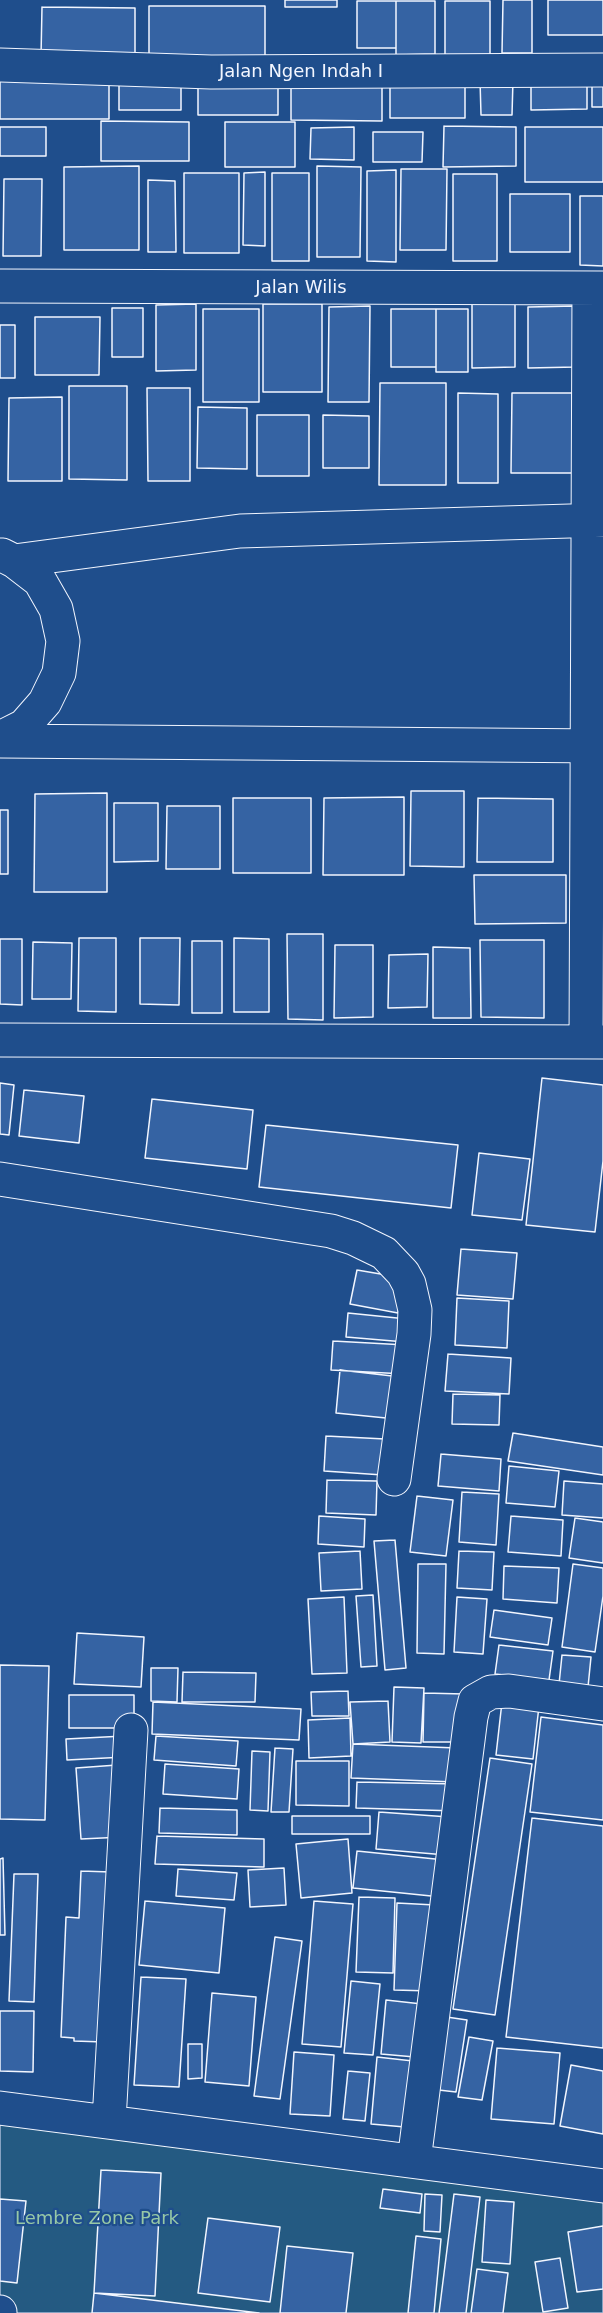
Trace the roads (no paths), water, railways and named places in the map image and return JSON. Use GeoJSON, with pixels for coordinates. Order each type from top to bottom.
{"type":"FeatureCollection","features":[{"type":"Feature","properties":{"kind":"street","name":"Jalan Ngen Indah I"},"geometry":{"type":"LineString","coordinates":[[0,65],[211,72],[603,70]]}},
{"type":"Feature","properties":{"kind":"street","name":"Jalan Wilis"},"geometry":{"type":"LineString","coordinates":[[0,286],[596,288]]}},
{"type":"Feature","properties":{"kind":"street"},"geometry":{"type":"LineString","coordinates":[[0,1040],[595,1042],[596,288]]}},
{"type":"Feature","properties":{"kind":"street"},"geometry":{"type":"LineString","coordinates":[[7,557],[240,531],[596,519]]}},
{"type":"Feature","properties":{"kind":"street"},"geometry":{"type":"LineString","coordinates":[[0,740],[24,726],[45,702],[59,673],[63,641],[56,609],[40,582],[7,557]]}},
{"type":"Feature","properties":{"kind":"street"},"geometry":{"type":"LineString","coordinates":[[0,740],[596,746]]}},
{"type":"Feature","properties":{"kind":"street"},"geometry":{"type":"LineString","coordinates":[[0,1179],[331,1231],[353,1238],[384,1254],[409,1284],[415,1310],[414,1334],[394,1479]]}},
{"type":"Feature","properties":{"kind":"street"},"geometry":{"type":"LineString","coordinates":[[414,2161],[471,1717],[475,1701],[491,1692],[509,1691],[603,1704]]}},
{"type":"Feature","properties":{"kind":"street"},"geometry":{"type":"LineString","coordinates":[[109,2121],[130,1730]]}},
{"type":"Feature","properties":{"kind":"street"},"geometry":{"type":"LineString","coordinates":[[0,2108],[603,2186]]}},
{"type":"Feature","properties":{"kind":"park label","name":"Lembre Zone Park"},"geometry":{"type":"Point","coordinates":[97,2219]}}]}
